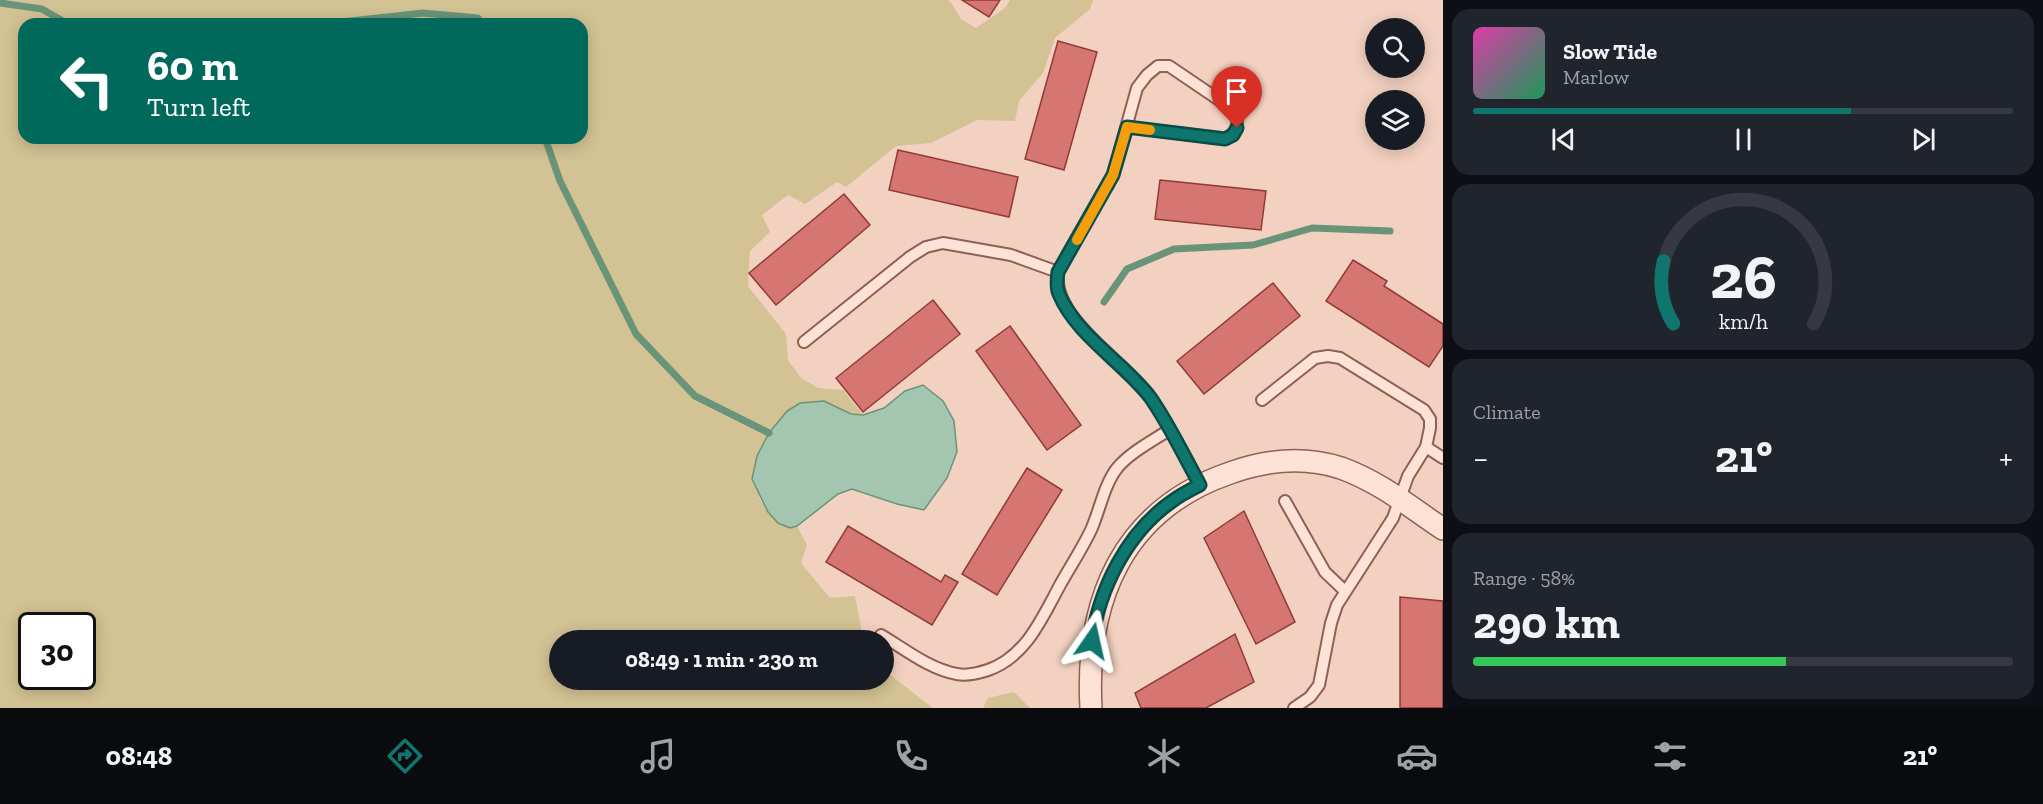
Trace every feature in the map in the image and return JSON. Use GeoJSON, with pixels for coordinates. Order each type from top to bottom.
{"type":"FeatureCollection","features":[{"type":"Feature","properties":{"kind":"street"},"geometry":{"type":"LineString","coordinates":[[1091,708],[1091,654],[1094,628],[1110,580],[1135,537],[1152,519],[1171,502],[1200,485],[1242,468],[1290,460],[1315,462],[1340,468],[1365,478],[1401,498],[1443,529]]}},
{"type":"Feature","properties":{"kind":"lane"},"geometry":{"type":"LineString","coordinates":[[1127,127],[1225,139],[1233,135],[1237,128],[1238,118],[1234,110],[1169,66],[1158,66],[1147,75],[1137,88],[1113,175],[1058,272],[1059,294],[1067,308],[1082,328],[1141,386],[1151,399],[1200,485]]}},
{"type":"Feature","properties":{"kind":"lane"},"geometry":{"type":"LineString","coordinates":[[804,342],[910,257],[926,247],[943,243],[1011,255],[1058,272]]}},
{"type":"Feature","properties":{"kind":"lane"},"geometry":{"type":"LineString","coordinates":[[1262,399],[1315,358],[1328,356],[1340,358],[1424,410],[1430,419],[1426,447],[1408,476],[1393,518],[1337,605],[1331,623],[1319,686],[1310,697],[1294,708]]}},
{"type":"Feature","properties":{"kind":"lane"},"geometry":{"type":"LineString","coordinates":[[894,643],[927,663],[960,675],[979,673],[999,666],[1014,656],[1038,625],[1090,532],[1109,483],[1118,468],[1130,456],[1169,430]]}},
{"type":"Feature","properties":{"kind":"lane"},"geometry":{"type":"LineString","coordinates":[[1426,447],[1443,458]]}},
{"type":"Feature","properties":{"kind":"lane"},"geometry":{"type":"LineString","coordinates":[[1285,501],[1325,572],[1345,591]]}},
{"type":"Feature","properties":{"kind":"shaded area"},"geometry":{"type":"Polygon","coordinates":[[[0,0],[948,0],[961,19],[976,28],[1005,8],[1010,0],[1093,0],[1090,9],[1055,38],[1043,73],[1019,101],[1015,121],[977,120],[931,143],[896,146],[846,187],[837,182],[805,204],[788,195],[762,215],[770,232],[750,251],[748,286],[786,334],[788,360],[801,378],[818,388],[843,390],[863,415],[852,414],[819,402],[800,405],[787,412],[759,498],[780,523],[790,528],[797,526],[807,545],[801,563],[830,598],[855,596],[861,630],[549,630],[549,690],[894,690],[894,678],[933,708],[0,708],[0,0]]]}},
{"type":"Feature","properties":{"kind":"shaded area"},"geometry":{"type":"Polygon","coordinates":[[[923,385],[943,401],[954,421],[957,452],[947,478],[924,510],[897,504],[852,489],[838,494],[797,526],[790,528],[778,523],[768,512],[752,479],[757,456],[769,433],[787,411],[800,403],[824,401],[851,414],[863,415],[884,408],[905,391],[923,385]]]}},
{"type":"Feature","properties":{"kind":"shaded area"},"geometry":{"type":"Polygon","coordinates":[[[1014,692],[1030,708],[983,708],[988,698],[1014,692]]]}},
{"type":"Feature","properties":{"kind":"building"},"geometry":{"type":"Polygon","coordinates":[[[962,0],[1000,0],[989,17],[962,0]]]}},
{"type":"Feature","properties":{"kind":"building"},"geometry":{"type":"Polygon","coordinates":[[[1058,41],[1097,52],[1064,170],[1025,159],[1058,41]]]}},
{"type":"Feature","properties":{"kind":"building"},"geometry":{"type":"Polygon","coordinates":[[[898,150],[1018,177],[1009,217],[889,190],[898,150]]]}},
{"type":"Feature","properties":{"kind":"building"},"geometry":{"type":"Polygon","coordinates":[[[1160,180],[1266,191],[1261,230],[1155,219],[1160,180]]]}},
{"type":"Feature","properties":{"kind":"building"},"geometry":{"type":"Polygon","coordinates":[[[844,194],[870,225],[776,305],[749,273],[844,194]]]}},
{"type":"Feature","properties":{"kind":"building"},"geometry":{"type":"Polygon","coordinates":[[[1353,260],[1387,281],[1384,286],[1443,324],[1443,346],[1429,367],[1326,301],[1353,260]]]}},
{"type":"Feature","properties":{"kind":"building"},"geometry":{"type":"Polygon","coordinates":[[[1273,283],[1300,316],[1204,394],[1177,361],[1273,283]]]}},
{"type":"Feature","properties":{"kind":"building"},"geometry":{"type":"Polygon","coordinates":[[[933,300],[960,334],[863,412],[836,378],[933,300]]]}},
{"type":"Feature","properties":{"kind":"building"},"geometry":{"type":"Polygon","coordinates":[[[1010,326],[1081,425],[1047,450],[976,351],[1010,326]]]}},
{"type":"Feature","properties":{"kind":"building"},"geometry":{"type":"Polygon","coordinates":[[[1027,468],[1062,490],[997,595],[962,574],[1027,468]]]}},
{"type":"Feature","properties":{"kind":"building"},"geometry":{"type":"Polygon","coordinates":[[[1244,511],[1295,622],[1256,644],[1204,538],[1244,511]]]}},
{"type":"Feature","properties":{"kind":"building"},"geometry":{"type":"Polygon","coordinates":[[[848,526],[941,582],[945,575],[958,582],[932,625],[826,562],[848,526]]]}},
{"type":"Feature","properties":{"kind":"building"},"geometry":{"type":"Polygon","coordinates":[[[1400,597],[1443,601],[1443,708],[1400,708],[1400,597]]]}},
{"type":"Feature","properties":{"kind":"building"},"geometry":{"type":"Polygon","coordinates":[[[1235,634],[1254,682],[1206,708],[1141,708],[1135,693],[1235,634]]]}},
{"type":"Feature","properties":{"kind":"waterway"},"geometry":{"type":"LineString","coordinates":[[0,3],[42,9],[58,18]]}},
{"type":"Feature","properties":{"kind":"waterway"},"geometry":{"type":"LineString","coordinates":[[378,18],[423,13],[478,18]]}},
{"type":"Feature","properties":{"kind":"waterway"},"geometry":{"type":"LineString","coordinates":[[547,144],[560,181],[636,334],[695,396],[769,433]]}},
{"type":"Feature","properties":{"kind":"waterway"},"geometry":{"type":"LineString","coordinates":[[1104,302],[1127,269],[1174,249],[1253,245],[1312,228],[1390,231]]}},
{"type":"Feature","properties":{"kind":"slow traffic"},"geometry":{"type":"LineString","coordinates":[[1077,240],[1113,175],[1127,127],[1150,130]]}},
{"type":"Feature","properties":{"kind":"route"},"geometry":{"type":"LineString","coordinates":[[1092,641],[1101,604],[1110,580],[1135,537],[1171,502],[1200,485],[1151,399],[1141,386],[1082,328],[1067,308],[1059,294],[1058,272],[1113,175],[1127,127],[1225,139],[1233,135],[1237,128]]}}]}
